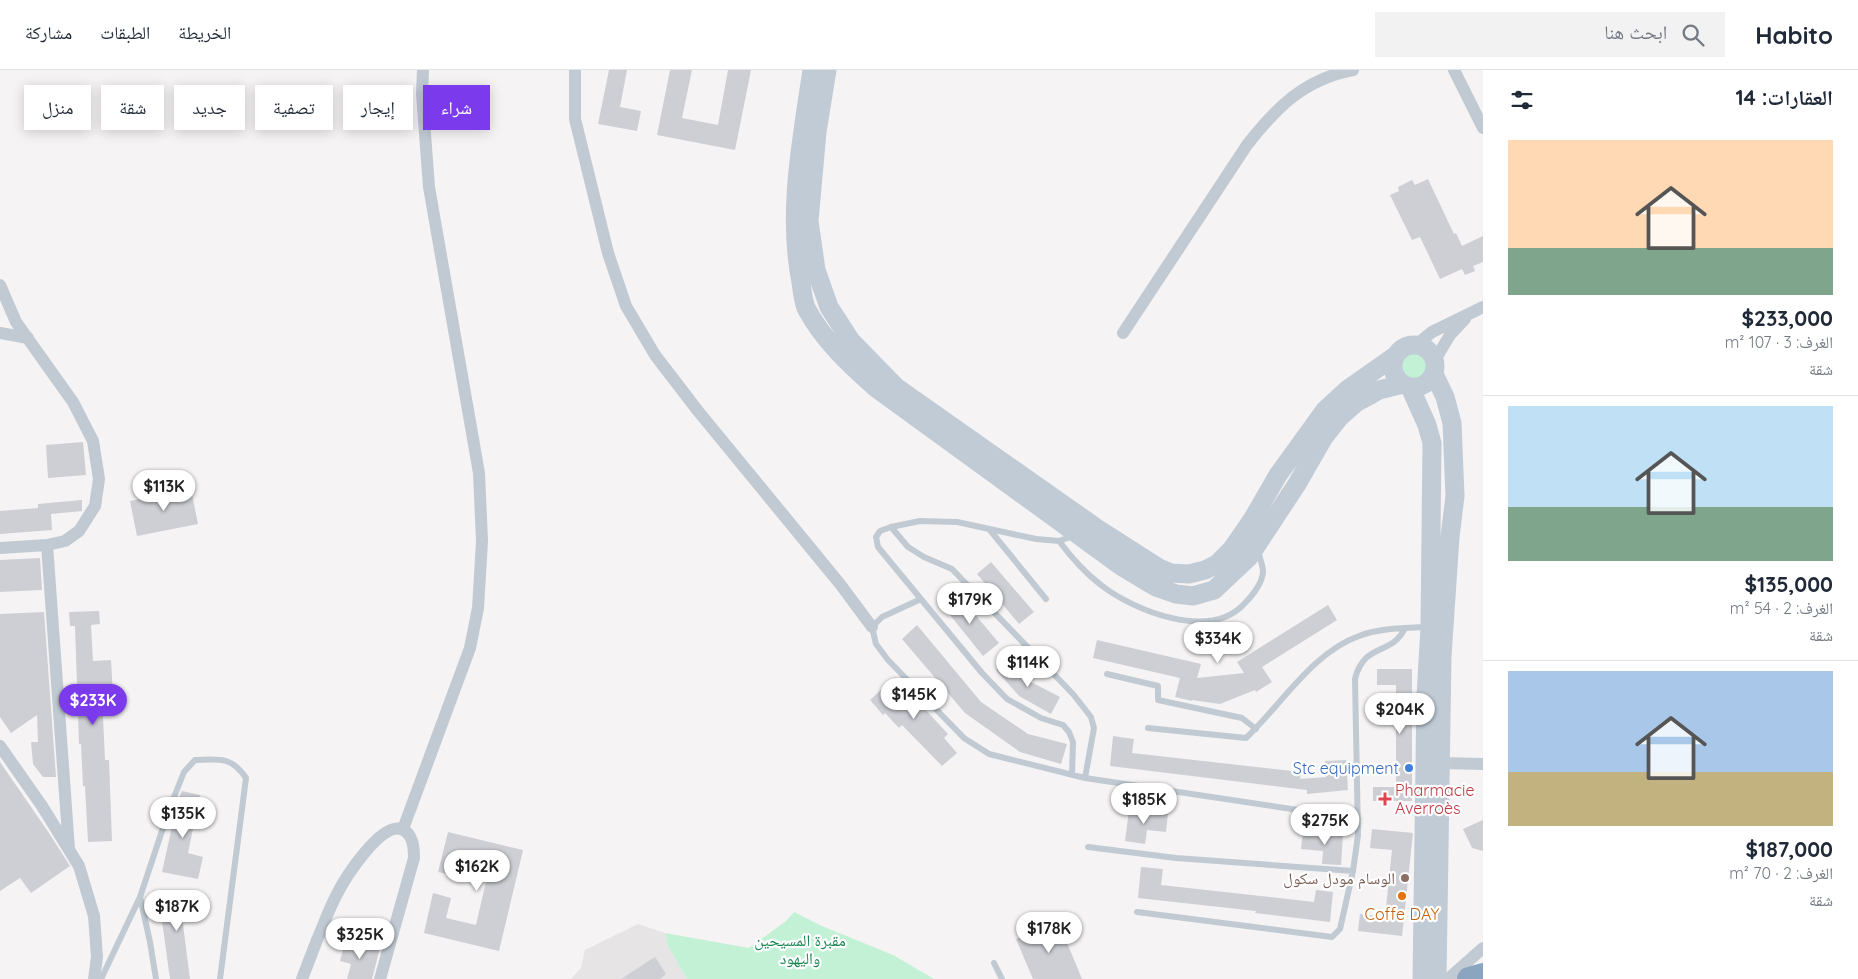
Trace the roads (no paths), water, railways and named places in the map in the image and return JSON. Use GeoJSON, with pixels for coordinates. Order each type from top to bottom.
{"type":"FeatureCollection","features":[{"type":"Feature","properties":{"kind":"highway"},"geometry":{"type":"LineString","coordinates":[[1469,979],[1483,975]]}},
{"type":"Feature","properties":{"kind":"street"},"geometry":{"type":"LineString","coordinates":[[403,829],[470,648],[478,608],[482,540],[479,473],[429,187],[422,94],[423,70]]}},
{"type":"Feature","properties":{"kind":"street"},"geometry":{"type":"LineString","coordinates":[[575,70],[575,119],[608,253],[626,306],[655,355],[840,584],[872,627]]}},
{"type":"Feature","properties":{"kind":"street"},"geometry":{"type":"LineString","coordinates":[[812,70],[796,188],[796,256],[805,306],[821,332],[840,355],[876,388],[1121,566],[1156,587],[1176,594],[1193,596],[1214,590],[1249,557],[1297,484],[1324,437],[1339,418],[1357,402],[1379,390],[1425,385],[1431,380],[1434,367],[1450,335],[1470,314]]}},
{"type":"Feature","properties":{"kind":"street"},"geometry":{"type":"LineString","coordinates":[[827,70],[817,132],[809,221],[816,270],[829,307],[852,341],[896,387],[1098,529],[1159,568],[1171,573],[1189,574],[1206,570],[1217,564],[1237,542],[1278,475],[1325,410],[1348,389],[1404,348],[1416,345],[1432,332],[1483,307]]}},
{"type":"Feature","properties":{"kind":"street"},"geometry":{"type":"LineString","coordinates":[[1123,333],[1247,146],[1264,124],[1281,106],[1299,92],[1318,81],[1338,73],[1353,70]]}},
{"type":"Feature","properties":{"kind":"street"},"geometry":{"type":"LineString","coordinates":[[1454,70],[1483,128]]}},
{"type":"Feature","properties":{"kind":"street"},"geometry":{"type":"LineString","coordinates":[[0,284],[16,322],[73,402],[93,441],[99,479],[96,506],[79,531],[65,541],[47,545],[0,548]]}},
{"type":"Feature","properties":{"kind":"street"},"geometry":{"type":"LineString","coordinates":[[0,333],[28,338]]}},
{"type":"Feature","properties":{"kind":"street"},"geometry":{"type":"LineString","coordinates":[[1416,345],[1426,348],[1433,356],[1434,367],[1452,423],[1455,496],[1450,537],[1442,656],[1437,979]]}},
{"type":"Feature","properties":{"kind":"street"},"geometry":{"type":"LineString","coordinates":[[1395,356],[1393,362],[1395,375],[1407,386],[1427,425],[1432,443],[1422,979]]}},
{"type":"Feature","properties":{"kind":"street"},"geometry":{"type":"LineString","coordinates":[[47,545],[68,849]]}},
{"type":"Feature","properties":{"kind":"street"},"geometry":{"type":"LineString","coordinates":[[0,746],[42,806],[79,866],[94,916],[97,957],[94,979]]}},
{"type":"Feature","properties":{"kind":"street"},"geometry":{"type":"LineString","coordinates":[[1441,763],[1483,764]]}},
{"type":"Feature","properties":{"kind":"street"},"geometry":{"type":"LineString","coordinates":[[302,979],[337,892],[368,847],[389,829],[396,828],[403,829],[409,835],[414,846],[414,858],[380,979]]}},
{"type":"Feature","properties":{"kind":"street"},"geometry":{"type":"LineString","coordinates":[[1448,979],[1483,948]]}},
{"type":"Feature","properties":{"kind":"lane"},"geometry":{"type":"LineString","coordinates":[[1072,775],[1073,742],[1069,732],[1063,725],[1041,718],[1007,699],[982,673],[878,547],[876,537],[880,531],[920,521],[957,522],[1036,539],[1059,541],[1079,534]]}},
{"type":"Feature","properties":{"kind":"lane"},"geometry":{"type":"LineString","coordinates":[[891,527],[908,547],[924,557],[952,569],[1073,694],[1091,716],[1094,728],[1085,778]]}},
{"type":"Feature","properties":{"kind":"lane"},"geometry":{"type":"LineString","coordinates":[[989,529],[1046,599]]}},
{"type":"Feature","properties":{"kind":"lane"},"geometry":{"type":"LineString","coordinates":[[1059,541],[1074,560],[1100,585],[1116,595],[1157,615],[1197,622],[1220,620],[1239,610],[1254,594],[1263,572],[1257,545]]}},
{"type":"Feature","properties":{"kind":"lane"},"geometry":{"type":"LineString","coordinates":[[921,598],[882,617],[872,627],[876,644],[888,660],[964,738],[989,754],[1085,778],[1358,820]]}},
{"type":"Feature","properties":{"kind":"lane"},"geometry":{"type":"LineString","coordinates":[[1148,728],[1246,738],[1307,672],[1335,648],[1360,636],[1376,632],[1430,627]]}},
{"type":"Feature","properties":{"kind":"lane"},"geometry":{"type":"LineString","coordinates":[[1137,912],[1332,937],[1340,929],[1353,871],[1358,835],[1354,678],[1358,667],[1366,657],[1392,644],[1401,637],[1405,628]]}},
{"type":"Feature","properties":{"kind":"lane"},"geometry":{"type":"LineString","coordinates":[[1106,674],[1158,686],[1158,700],[1242,718],[1256,729]]}},
{"type":"Feature","properties":{"kind":"lane"},"geometry":{"type":"LineString","coordinates":[[101,979],[140,897],[170,807],[184,772],[195,760],[220,758],[238,766],[246,778],[220,979]]}},
{"type":"Feature","properties":{"kind":"lane"},"geometry":{"type":"LineString","coordinates":[[1088,847],[1176,858],[1353,871]]}},
{"type":"Feature","properties":{"kind":"lane"},"geometry":{"type":"LineString","coordinates":[[140,897],[156,979]]}},
{"type":"Feature","properties":{"kind":"lane"},"geometry":{"type":"LineString","coordinates":[[994,963],[1002,979]]}},
{"type":"Feature","properties":{"kind":"place","name":"Stc equipment"},"geometry":{"type":"Point","coordinates":[1409,768]}},
{"type":"Feature","properties":{"kind":"place","name":"Pharmacie Averroès"},"geometry":{"type":"Point","coordinates":[1385,799]}},
{"type":"Feature","properties":{"kind":"place","name":"الوسام مودل سكول"},"geometry":{"type":"Point","coordinates":[1405,878]}},
{"type":"Feature","properties":{"kind":"place","name":"Coffe DAY"},"geometry":{"type":"Point","coordinates":[1402,896]}},
{"type":"Feature","properties":{"kind":"park label","name":"مقبرة المسيحين واليهود"},"geometry":{"type":"Point","coordinates":[800,949]}}]}
